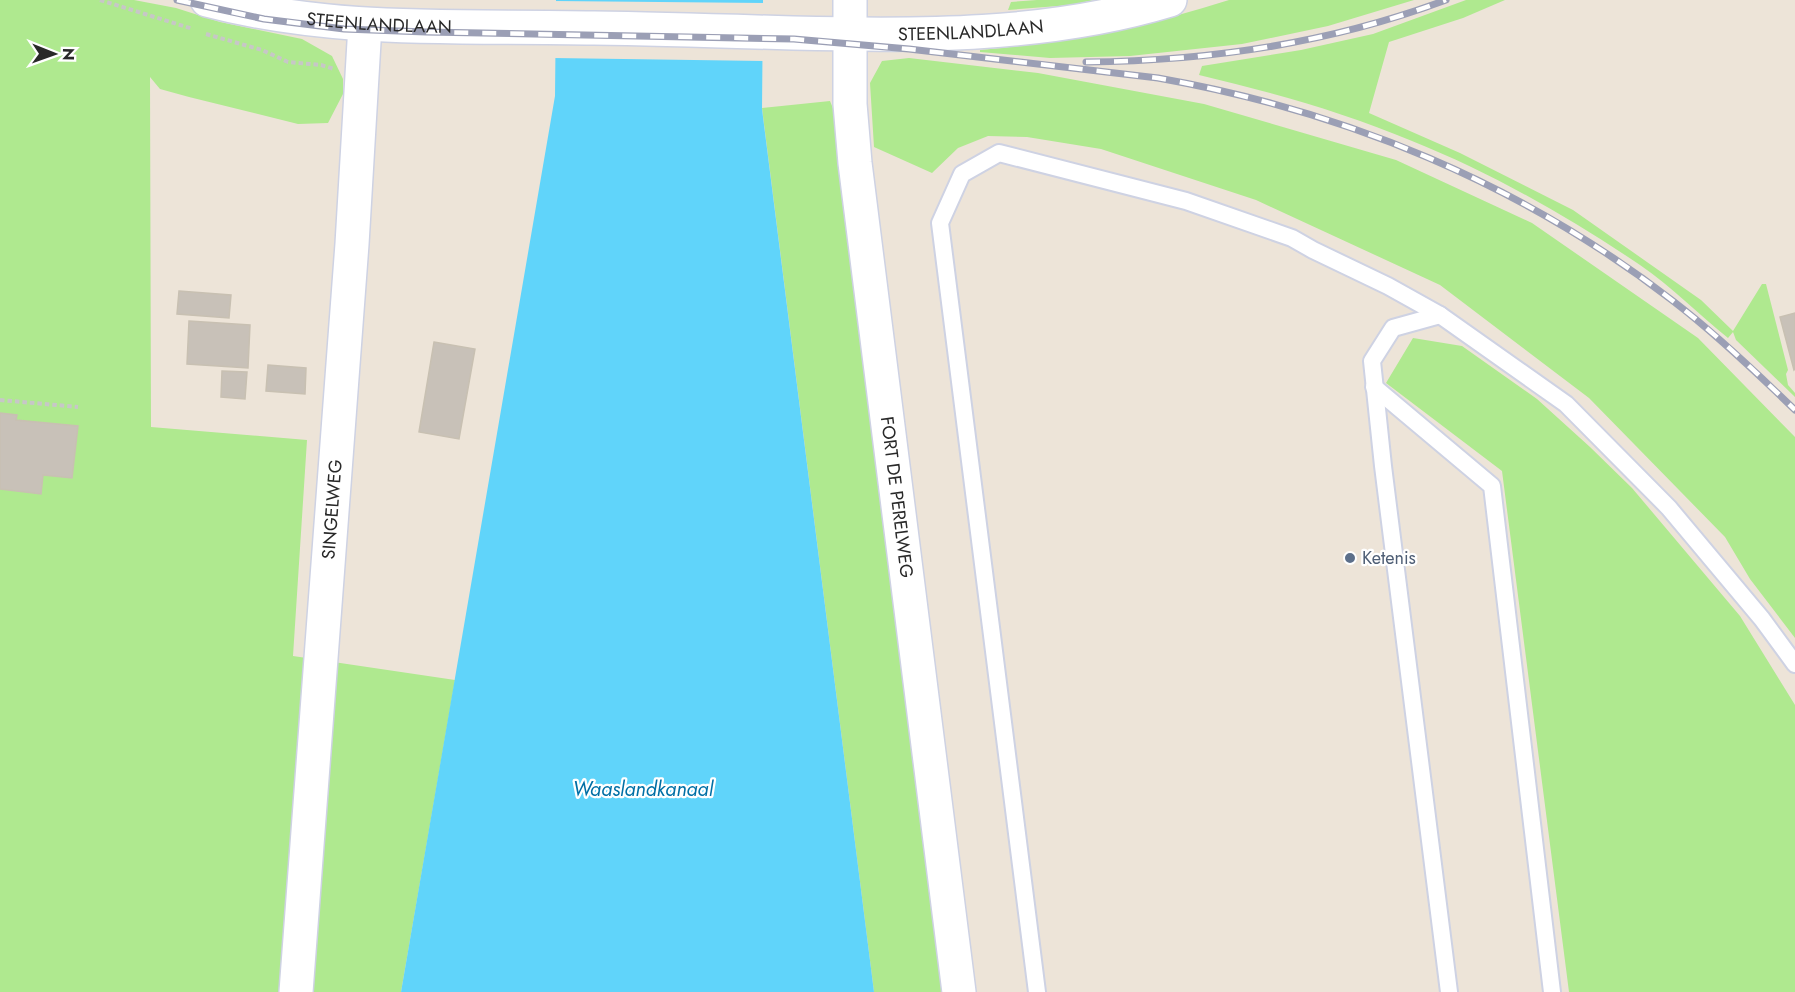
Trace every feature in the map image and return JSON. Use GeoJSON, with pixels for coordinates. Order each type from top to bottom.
{"type":"FeatureCollection","features":[{"type":"Feature","properties":{"kind":"street","name":"STEENLANDLAAN"},"geometry":{"type":"LineString","coordinates":[[207,0],[279,16],[365,25],[849,34],[934,33],[1066,23],[1170,0]]}},
{"type":"Feature","properties":{"kind":"street","name":"FORT DE PERELWEG"},"geometry":{"type":"LineString","coordinates":[[850,0],[850,104],[855,163],[959,992]]}},
{"type":"Feature","properties":{"kind":"street","name":"SINGELWEG"},"geometry":{"type":"LineString","coordinates":[[296,992],[352,244],[365,25]]}},
{"type":"Feature","properties":{"kind":"lane"},"geometry":{"type":"LineString","coordinates":[[1038,992],[940,223],[962,174],[999,153],[1186,201],[1292,238],[1440,315],[1566,404],[1670,508],[1762,619],[1795,664]]}},
{"type":"Feature","properties":{"kind":"lane"},"geometry":{"type":"LineString","coordinates":[[1440,315],[1393,328],[1372,361],[1449,992]]}},
{"type":"Feature","properties":{"kind":"lane"},"geometry":{"type":"LineString","coordinates":[[1374,387],[1492,486],[1552,992]]}},
{"type":"Feature","properties":{"kind":"path"},"geometry":{"type":"LineString","coordinates":[[100,0],[262,50],[288,62],[321,64],[362,78]]}},
{"type":"Feature","properties":{"kind":"path"},"geometry":{"type":"LineString","coordinates":[[0,400],[78,406]]}},
{"type":"Feature","properties":{"kind":"green space"},"geometry":{"type":"Polygon","coordinates":[[[0,0],[134,0],[176,8],[220,22],[302,39],[332,56],[343,79],[343,94],[328,123],[298,124],[160,89],[150,77],[151,427],[307,440],[293,656],[455,680],[401,992],[0,992],[0,0]]]}},
{"type":"Feature","properties":{"kind":"green space"},"geometry":{"type":"Polygon","coordinates":[[[1094,0],[1071,5],[1008,10],[1011,2],[1094,0]]]}},
{"type":"Feature","properties":{"kind":"green space"},"geometry":{"type":"Polygon","coordinates":[[[1229,0],[1414,0],[1328,26],[1242,44],[1130,56],[1050,58],[980,52],[980,50],[1106,32],[1168,18],[1229,0]]]}},
{"type":"Feature","properties":{"kind":"green space"},"geometry":{"type":"Polygon","coordinates":[[[1466,0],[1505,0],[1463,18],[1389,42],[1369,113],[1460,153],[1573,210],[1701,300],[1733,331],[1762,284],[1766,284],[1788,370],[1786,374],[1788,385],[1795,393],[1795,397],[1736,340],[1733,332],[1728,338],[1640,265],[1529,197],[1471,167],[1360,121],[1253,88],[1199,75],[1202,66],[1301,50],[1373,34],[1466,0]]]}},
{"type":"Feature","properties":{"kind":"green space"},"geometry":{"type":"Polygon","coordinates":[[[909,58],[1038,73],[1204,104],[1396,160],[1532,223],[1698,338],[1795,437],[1795,638],[1750,579],[1725,537],[1589,398],[1440,285],[1256,200],[1101,149],[1027,137],[988,136],[958,148],[932,173],[874,147],[870,83],[882,61],[909,58]]]}},
{"type":"Feature","properties":{"kind":"green space"},"geometry":{"type":"Polygon","coordinates":[[[830,101],[855,163],[959,992],[874,992],[762,108],[830,101]]]}},
{"type":"Feature","properties":{"kind":"green space"},"geometry":{"type":"Polygon","coordinates":[[[1413,338],[1462,346],[1537,399],[1590,447],[1632,488],[1740,616],[1795,705],[1795,992],[1569,992],[1502,471],[1386,383],[1413,338]]]}},
{"type":"Feature","properties":{"kind":"water","name":"Waaslandkanaal"},"geometry":{"type":"Polygon","coordinates":[[[556,0],[763,0],[762,109],[874,992],[401,992],[555,96],[556,0]]]}},
{"type":"Feature","properties":{"kind":"pier"},"geometry":{"type":"Polygon","coordinates":[[[554,1],[766,3],[766,61],[553,58],[554,1]]]}},
{"type":"Feature","properties":{"kind":"building"},"geometry":{"type":"Polygon","coordinates":[[[179,291],[231,295],[229,318],[177,314],[179,291]]]}},
{"type":"Feature","properties":{"kind":"building"},"geometry":{"type":"Polygon","coordinates":[[[1795,313],[1795,369],[1794,370],[1780,317],[1795,313]]]}},
{"type":"Feature","properties":{"kind":"building"},"geometry":{"type":"Polygon","coordinates":[[[189,321],[250,325],[248,368],[187,364],[189,321]]]}},
{"type":"Feature","properties":{"kind":"building"},"geometry":{"type":"Polygon","coordinates":[[[434,342],[475,349],[459,439],[419,432],[434,342]]]}},
{"type":"Feature","properties":{"kind":"building"},"geometry":{"type":"Polygon","coordinates":[[[268,365],[306,368],[305,394],[266,391],[268,365]]]}},
{"type":"Feature","properties":{"kind":"building"},"geometry":{"type":"Polygon","coordinates":[[[222,371],[247,372],[245,399],[221,397],[222,371]]]}},
{"type":"Feature","properties":{"kind":"building"},"geometry":{"type":"Polygon","coordinates":[[[0,413],[17,415],[16,420],[78,426],[72,478],[43,475],[41,494],[0,489],[0,413]]]}},
{"type":"Feature","properties":{"kind":"railway"},"geometry":{"type":"LineString","coordinates":[[177,0],[264,19],[344,29],[794,39],[909,49],[1158,78],[1228,92],[1296,110],[1363,132],[1429,158],[1555,221],[1615,259],[1673,301],[1736,354],[1795,410]]}},
{"type":"Feature","properties":{"kind":"railway"},"geometry":{"type":"LineString","coordinates":[[1086,62],[1178,58],[1269,47],[1359,28],[1446,0]]}},
{"type":"Feature","properties":{"kind":"place","name":"Ketenis"},"geometry":{"type":"Point","coordinates":[1350,558]}}]}
